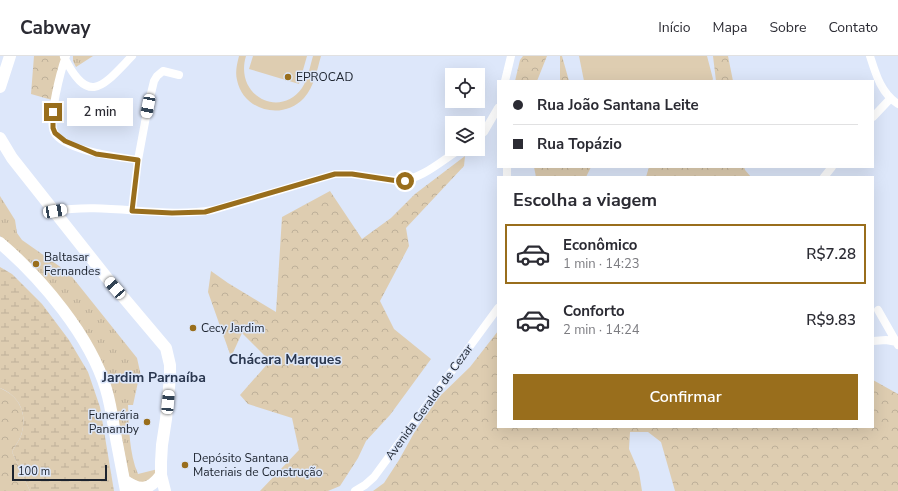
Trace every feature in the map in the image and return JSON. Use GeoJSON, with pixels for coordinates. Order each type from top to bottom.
{"type":"FeatureCollection","features":[{"type":"Feature","properties":{"kind":"main road"},"geometry":{"type":"LineString","coordinates":[[0,87],[10,56]]}},
{"type":"Feature","properties":{"kind":"main road"},"geometry":{"type":"LineString","coordinates":[[0,138],[12,158],[106,278],[166,348],[170,365],[166,419],[162,445],[162,475],[166,491]]}},
{"type":"Feature","properties":{"kind":"main road"},"geometry":{"type":"LineString","coordinates":[[0,243],[16,257],[59,303],[88,348],[98,368],[107,393],[125,485],[136,489],[145,489],[154,484],[162,475]]}},
{"type":"Feature","properties":{"kind":"street"},"geometry":{"type":"LineString","coordinates":[[65,57],[82,84],[93,87],[108,80],[132,56]]}},
{"type":"Feature","properties":{"kind":"street"},"geometry":{"type":"LineString","coordinates":[[505,80],[511,56]]}},
{"type":"Feature","properties":{"kind":"street"},"geometry":{"type":"LineString","coordinates":[[870,56],[880,83],[890,99],[898,104]]}},
{"type":"Feature","properties":{"kind":"street"},"geometry":{"type":"LineString","coordinates":[[65,57],[60,74],[53,112],[53,128],[55,133],[65,141],[96,154],[138,160]]}},
{"type":"Feature","properties":{"kind":"street"},"geometry":{"type":"LineString","coordinates":[[132,211],[138,160],[154,81],[163,71],[179,75]]}},
{"type":"Feature","properties":{"kind":"street"},"geometry":{"type":"LineString","coordinates":[[874,116],[890,99]]}},
{"type":"Feature","properties":{"kind":"street"},"geometry":{"type":"LineString","coordinates":[[485,130],[497,110]]}},
{"type":"Feature","properties":{"kind":"street"},"geometry":{"type":"LineString","coordinates":[[55,211],[89,208],[196,213],[208,211],[335,174],[352,174],[405,181],[422,174],[449,156]]}},
{"type":"Feature","properties":{"kind":"street"},"geometry":{"type":"LineString","coordinates":[[825,176],[831,168]]}},
{"type":"Feature","properties":{"kind":"street","name":"Avenida Geraldo de Cezar"},"geometry":{"type":"LineString","coordinates":[[356,491],[374,478],[497,309]]}},
{"type":"Feature","properties":{"kind":"street"},"geometry":{"type":"LineString","coordinates":[[878,310],[897,343]]}},
{"type":"Feature","properties":{"kind":"street"},"geometry":{"type":"LineString","coordinates":[[874,341],[886,340],[897,343]]}},
{"type":"Feature","properties":{"kind":"green space"},"geometry":{"type":"Polygon","coordinates":[[[34,56],[63,56],[52,100],[31,94],[34,56]]]}},
{"type":"Feature","properties":{"kind":"green space"},"geometry":{"type":"Polygon","coordinates":[[[73,56],[93,56],[76,67],[73,61],[73,56]]]}},
{"type":"Feature","properties":{"kind":"green space"},"geometry":{"type":"Polygon","coordinates":[[[239,56],[246,56],[244,70],[247,82],[253,92],[261,99],[271,102],[282,102],[293,97],[302,88],[313,56],[321,56],[313,84],[304,98],[295,105],[286,109],[275,111],[255,105],[247,99],[241,91],[236,74],[239,56]]]}},
{"type":"Feature","properties":{"kind":"green space","name":"EPROCAD"},"geometry":{"type":"Polygon","coordinates":[[[253,56],[307,56],[299,84],[249,69],[253,56]]]}},
{"type":"Feature","properties":{"kind":"green space"},"geometry":{"type":"Polygon","coordinates":[[[523,56],[547,56],[537,80],[515,80],[520,60],[523,56]]]}},
{"type":"Feature","properties":{"kind":"green space"},"geometry":{"type":"Polygon","coordinates":[[[560,56],[562,56],[569,80],[560,80],[560,56]]]}},
{"type":"Feature","properties":{"kind":"green space"},"geometry":{"type":"Polygon","coordinates":[[[579,56],[707,56],[713,79],[712,80],[584,80],[579,56]]]}},
{"type":"Feature","properties":{"kind":"green space"},"geometry":{"type":"Polygon","coordinates":[[[713,56],[728,56],[733,80],[716,80],[713,56]]]}},
{"type":"Feature","properties":{"kind":"green space"},"geometry":{"type":"Polygon","coordinates":[[[465,156],[464,166],[406,228],[409,246],[380,301],[394,329],[431,359],[390,415],[366,441],[358,458],[340,486],[328,491],[260,491],[299,450],[292,418],[248,404],[240,395],[270,361],[242,333],[231,357],[208,292],[211,271],[276,312],[282,217],[330,191],[362,239],[391,218],[415,194],[465,156]]]}},
{"type":"Feature","properties":{"kind":"green space"},"geometry":{"type":"Polygon","coordinates":[[[534,168],[590,168],[586,176],[536,176],[534,168]]]}},
{"type":"Feature","properties":{"kind":"green space"},"geometry":{"type":"Polygon","coordinates":[[[649,168],[744,168],[750,176],[646,176],[649,168]]]}},
{"type":"Feature","properties":{"kind":"green space"},"geometry":{"type":"Polygon","coordinates":[[[0,196],[15,220],[17,233],[22,240],[69,273],[137,358],[141,376],[138,382],[133,405],[128,405],[130,440],[133,457],[138,474],[158,469],[157,473],[145,485],[129,477],[114,398],[107,373],[82,327],[19,253],[0,236],[0,196]]]}},
{"type":"Feature","properties":{"kind":"green space"},"geometry":{"type":"Polygon","coordinates":[[[0,267],[12,274],[42,304],[69,340],[88,372],[100,407],[114,491],[30,491],[12,452],[22,432],[22,411],[17,400],[7,391],[0,388],[0,267]]]}},
{"type":"Feature","properties":{"kind":"green space"},"geometry":{"type":"Polygon","coordinates":[[[497,332],[497,428],[874,428],[874,381],[898,394],[898,491],[675,491],[661,442],[648,432],[630,432],[629,449],[639,472],[642,491],[373,491],[384,483],[414,433],[438,398],[470,367],[497,332]]]}},
{"type":"Feature","properties":{"kind":"green space"},"geometry":{"type":"Polygon","coordinates":[[[0,388],[7,391],[17,400],[22,411],[22,432],[12,452],[30,491],[0,491],[0,388]]]}},
{"type":"Feature","properties":{"kind":"place","name":"EPROCAD"},"geometry":{"type":"Point","coordinates":[288,77]}},
{"type":"Feature","properties":{"kind":"place","name":"Baltasar Fernandes"},"geometry":{"type":"Point","coordinates":[36,264]}},
{"type":"Feature","properties":{"kind":"place","name":"Cecy Jardim"},"geometry":{"type":"Point","coordinates":[193,328]}},
{"type":"Feature","properties":{"kind":"place","name":"Funerária Panamby"},"geometry":{"type":"Point","coordinates":[147,422]}},
{"type":"Feature","properties":{"kind":"place","name":"Depósito Santana Materiais de Construção"},"geometry":{"type":"Point","coordinates":[185,465]}},
{"type":"Feature","properties":{"kind":"district","name":"Chácara Marques"},"geometry":{"type":"Point","coordinates":[285,359]}},
{"type":"Feature","properties":{"kind":"district","name":"Jardim Parnaíba"},"geometry":{"type":"Point","coordinates":[154,377]}},
{"type":"Feature","properties":{"kind":"route"},"geometry":{"type":"LineString","coordinates":[[53,112],[52,120],[55,133],[65,141],[96,154],[138,160],[132,211],[172,213],[205,212],[335,174],[352,174],[405,181]]}}]}
